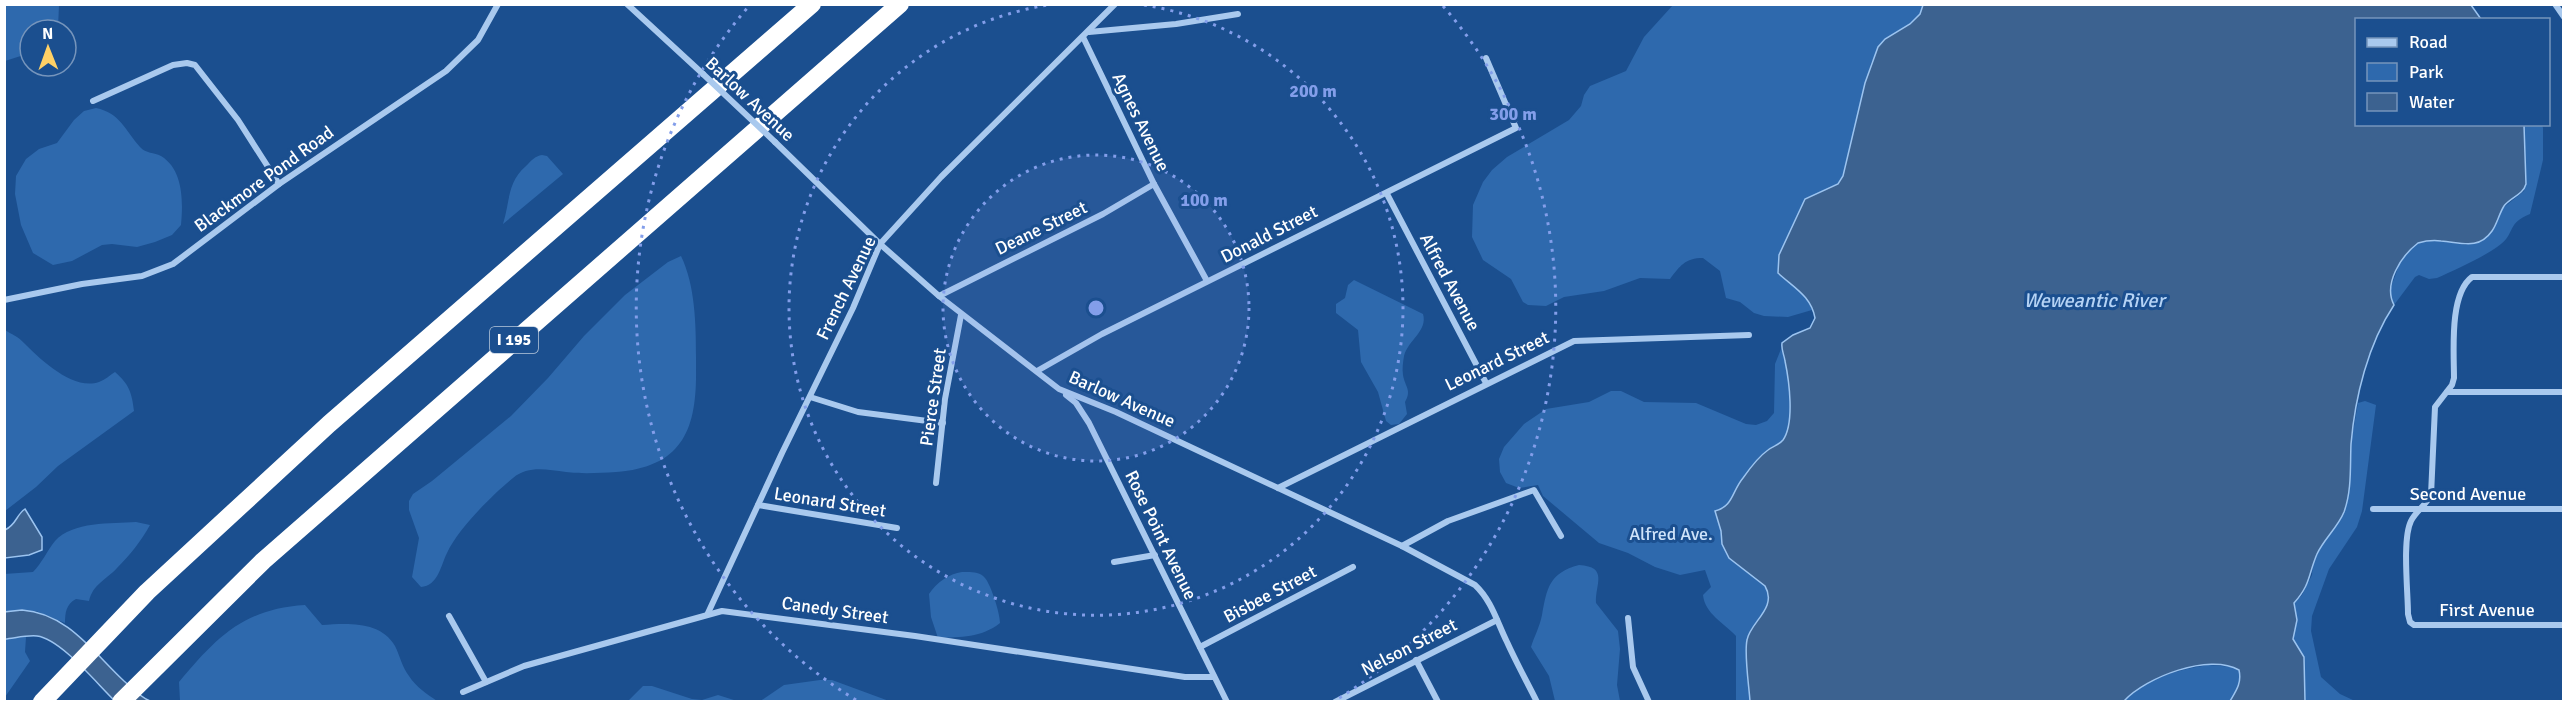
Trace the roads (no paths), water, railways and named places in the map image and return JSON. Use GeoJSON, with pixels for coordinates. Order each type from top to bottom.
{"type":"FeatureCollection","features":[{"type":"Feature","properties":{"kind":"highway"},"geometry":{"type":"LineString","coordinates":[[42,702],[147,592],[329,424],[812,4]]}},
{"type":"Feature","properties":{"kind":"highway","name":"I 195"},"geometry":{"type":"LineString","coordinates":[[121,702],[263,561],[900,4]]}},
{"type":"Feature","properties":{"kind":"street","name":"Blackmore Pond Road"},"geometry":{"type":"LineString","coordinates":[[4,300],[159,271],[173,264],[279,184],[446,71],[478,39],[498,4]]}},
{"type":"Feature","properties":{"kind":"street","name":"Barlow Avenue"},"geometry":{"type":"LineString","coordinates":[[627,4],[775,141],[880,244],[961,315],[1059,389],[1116,412],[1402,546],[1475,585],[1485,594],[1537,702]]}},
{"type":"Feature","properties":{"kind":"street","name":"French Avenue"},"geometry":{"type":"LineString","coordinates":[[708,613],[880,244],[941,177],[1115,4]]}},
{"type":"Feature","properties":{"kind":"street"},"geometry":{"type":"LineString","coordinates":[[2555,4],[2564,17]]}},
{"type":"Feature","properties":{"kind":"street"},"geometry":{"type":"LineString","coordinates":[[1085,35],[1238,14]]}},
{"type":"Feature","properties":{"kind":"street","name":"Agnes Avenue"},"geometry":{"type":"LineString","coordinates":[[1085,35],[1155,184],[1207,281]]}},
{"type":"Feature","properties":{"kind":"street","name":"Donald Street"},"geometry":{"type":"LineString","coordinates":[[1037,371],[1102,334],[1516,128],[1486,58]]}},
{"type":"Feature","properties":{"kind":"street"},"geometry":{"type":"LineString","coordinates":[[93,101],[173,65],[187,63],[195,65],[238,120],[279,184]]}},
{"type":"Feature","properties":{"kind":"street","name":"Deane Street"},"geometry":{"type":"LineString","coordinates":[[939,296],[1103,214],[1155,184]]}},
{"type":"Feature","properties":{"kind":"street","name":"Alfred Avenue"},"geometry":{"type":"LineString","coordinates":[[1387,194],[1486,383]]}},
{"type":"Feature","properties":{"kind":"street"},"geometry":{"type":"LineString","coordinates":[[2420,509],[2431,495],[2435,407],[2447,392],[2454,378],[2454,331],[2461,288],[2472,277],[2564,277]]}},
{"type":"Feature","properties":{"kind":"street","name":"Pierce Street"},"geometry":{"type":"LineString","coordinates":[[936,483],[943,423],[961,315]]}},
{"type":"Feature","properties":{"kind":"street","name":"Leonard Street"},"geometry":{"type":"LineString","coordinates":[[1278,488],[1486,383],[1580,339],[1749,335]]}},
{"type":"Feature","properties":{"kind":"street","name":"Rose Point Avenue"},"geometry":{"type":"LineString","coordinates":[[1059,389],[1076,403],[1089,423],[1227,702]]}},
{"type":"Feature","properties":{"kind":"street"},"geometry":{"type":"LineString","coordinates":[[2447,392],[2564,392]]}},
{"type":"Feature","properties":{"kind":"street"},"geometry":{"type":"LineString","coordinates":[[810,397],[858,412],[943,423]]}},
{"type":"Feature","properties":{"kind":"street"},"geometry":{"type":"LineString","coordinates":[[1402,546],[1448,521],[1534,490],[1561,536]]}},
{"type":"Feature","properties":{"kind":"street","name":"Leonard Street"},"geometry":{"type":"LineString","coordinates":[[758,505],[897,528]]}},
{"type":"Feature","properties":{"kind":"street","name":"Second Avenue"},"geometry":{"type":"LineString","coordinates":[[2373,508],[2564,509]]}},
{"type":"Feature","properties":{"kind":"street","name":"First Avenue"},"geometry":{"type":"LineString","coordinates":[[2420,509],[2410,522],[2408,530],[2407,575],[2410,622],[2426,625],[2564,625]]}},
{"type":"Feature","properties":{"kind":"street"},"geometry":{"type":"LineString","coordinates":[[1114,562],[1155,555]]}},
{"type":"Feature","properties":{"kind":"street","name":"Bisbee Street"},"geometry":{"type":"LineString","coordinates":[[1200,647],[1353,567]]}},
{"type":"Feature","properties":{"kind":"street","name":"Canedy Street"},"geometry":{"type":"LineString","coordinates":[[463,692],[524,666],[708,613],[736,612],[1185,677],[1214,677]]}},
{"type":"Feature","properties":{"kind":"street"},"geometry":{"type":"LineString","coordinates":[[448,616],[486,682]]}},
{"type":"Feature","properties":{"kind":"street"},"geometry":{"type":"LineString","coordinates":[[1628,618],[1633,667],[1649,702]]}},
{"type":"Feature","properties":{"kind":"street","name":"Nelson Street"},"geometry":{"type":"LineString","coordinates":[[1335,702],[1497,620]]}},
{"type":"Feature","properties":{"kind":"street"},"geometry":{"type":"LineString","coordinates":[[1416,660],[1438,702]]}},
{"type":"Feature","properties":{"kind":"water","name":"Weweantic River"},"geometry":{"type":"Polygon","coordinates":[[[1923,5],[2471,5],[2480,18],[2355,18],[2355,126],[2524,126],[2526,184],[2522,191],[2504,206],[2487,237],[2468,244],[2435,241],[2418,243],[2400,263],[2392,280],[2391,297],[2394,305],[2370,354],[2356,408],[2347,504],[2335,528],[2317,554],[2306,585],[2294,603],[2297,620],[2293,639],[2304,657],[2305,701],[2230,701],[2239,683],[2239,670],[2226,665],[2211,664],[2178,670],[2162,676],[2134,692],[2124,701],[1750,701],[1746,661],[1747,640],[1749,633],[1766,608],[1768,594],[1765,586],[1729,558],[1722,544],[1715,511],[1729,502],[1739,483],[1754,463],[1781,442],[1787,433],[1790,401],[1782,343],[1793,335],[1810,328],[1815,318],[1806,298],[1778,273],[1779,255],[1805,199],[1838,184],[1843,176],[1865,83],[1878,47],[1885,39],[1910,24],[1920,14],[1923,5]]]}},
{"type":"Feature","properties":{"kind":"water"},"geometry":{"type":"Polygon","coordinates":[[[25,509],[42,537],[42,550],[29,555],[5,558],[5,530],[25,509]]]}},
{"type":"Feature","properties":{"kind":"water"},"geometry":{"type":"Polygon","coordinates":[[[22,610],[53,618],[66,626],[133,689],[150,701],[115,701],[67,653],[47,639],[25,636],[5,639],[4,612],[22,610]]]}},
{"type":"Feature","properties":{"kind":"park label","name":"Alfred Ave."},"geometry":{"type":"Point","coordinates":[1671,534]}}]}
